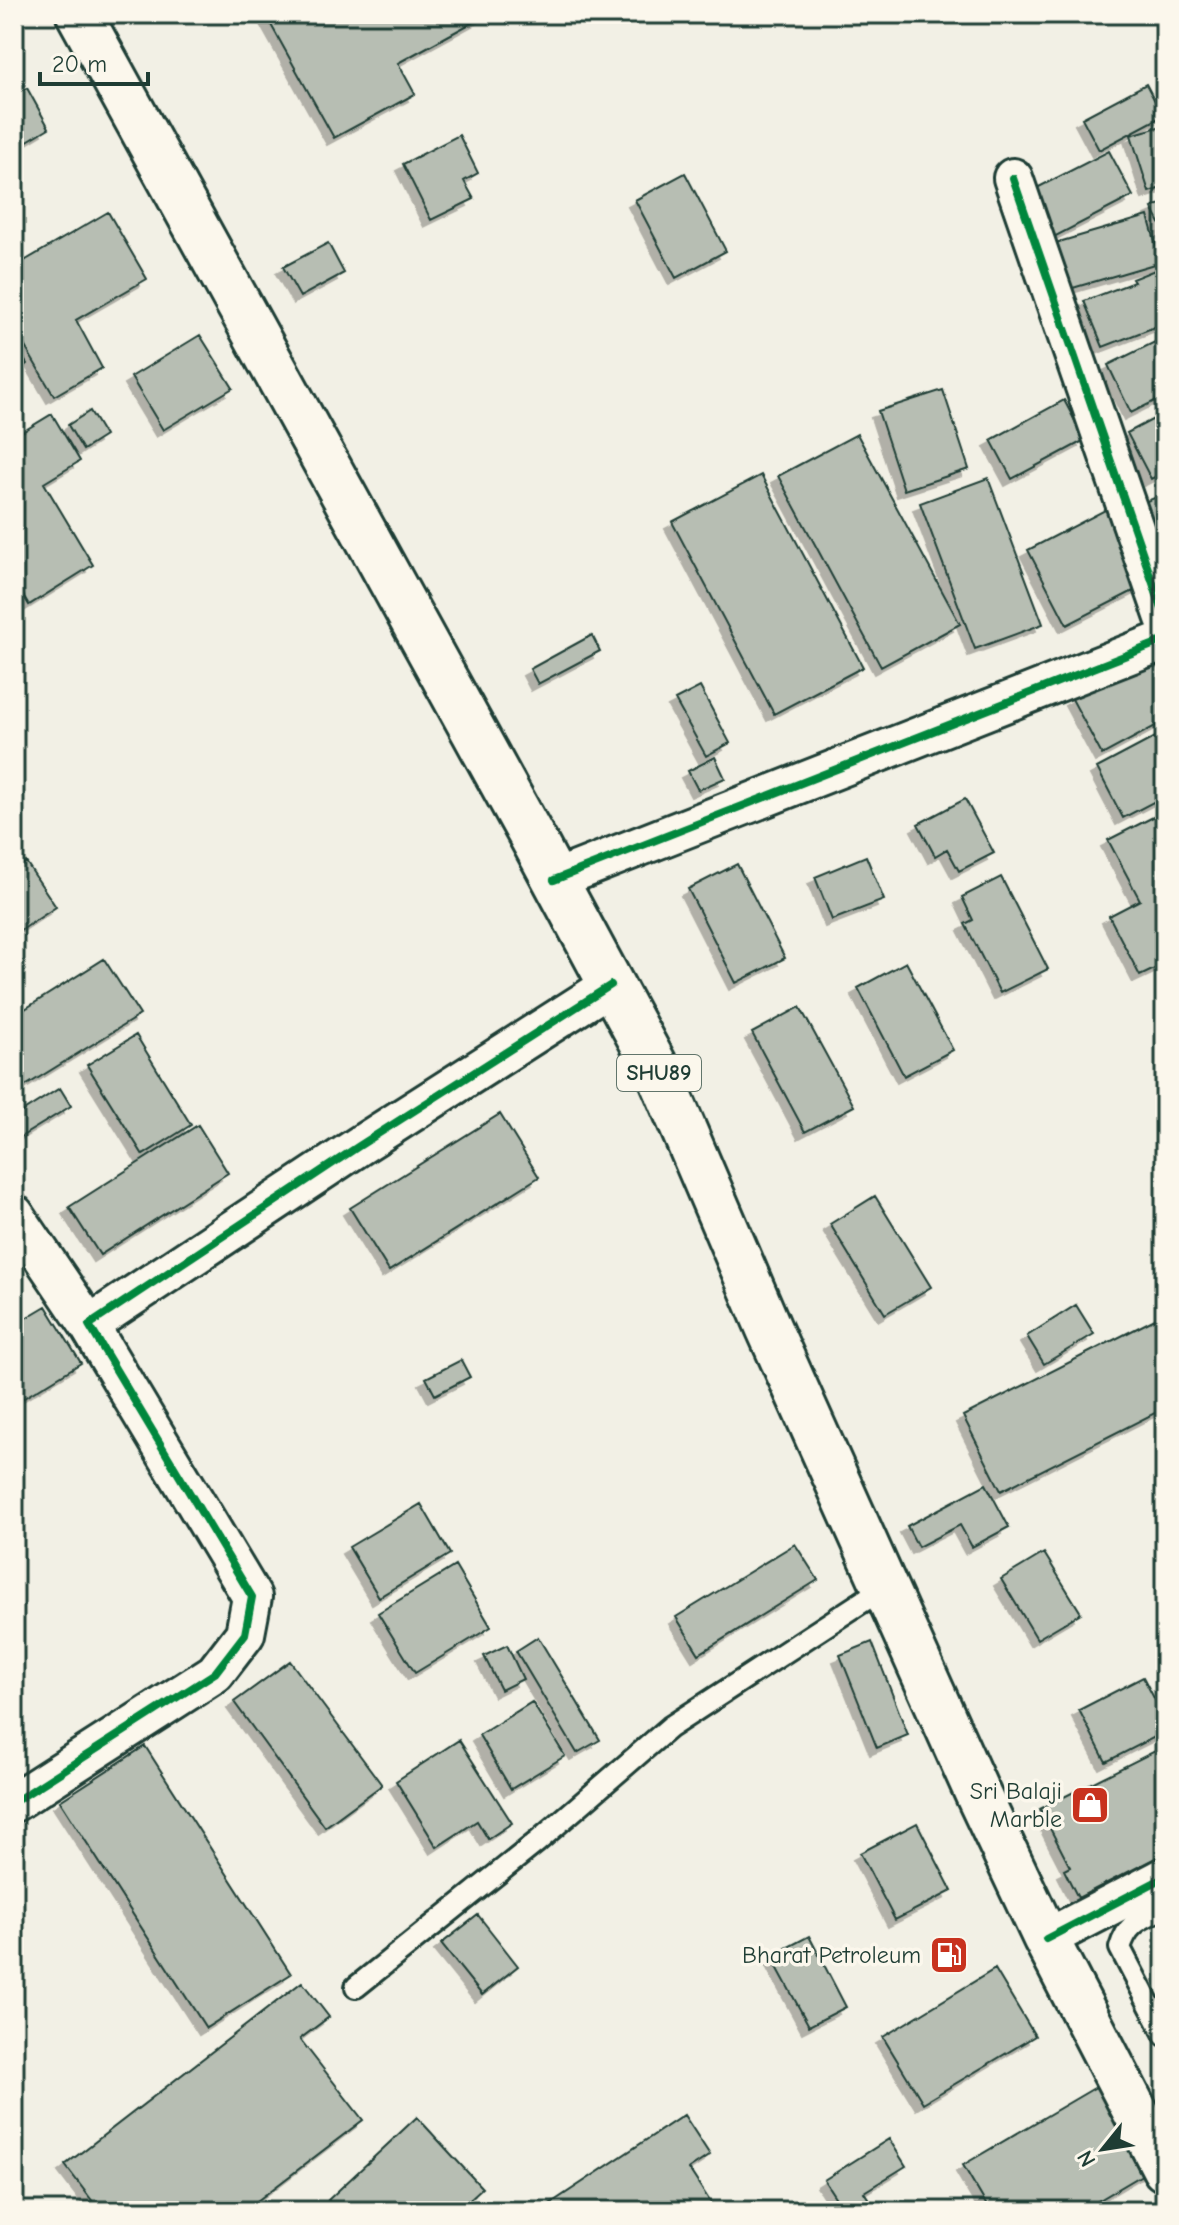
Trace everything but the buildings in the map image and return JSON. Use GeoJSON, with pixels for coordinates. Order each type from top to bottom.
{"type":"FeatureCollection","features":[{"type":"Feature","properties":{"kind":"main road","name":"SHU89"},"geometry":{"type":"LineString","coordinates":[[79,14],[662,1079],[769,1329],[979,1797],[1046,1939],[1165,2169]]}},
{"type":"Feature","properties":{"kind":"street"},"geometry":{"type":"LineString","coordinates":[[1013,178],[1165,618]]}},
{"type":"Feature","properties":{"kind":"street"},"geometry":{"type":"LineString","coordinates":[[554,880],[1165,640]]}},
{"type":"Feature","properties":{"kind":"street"},"geometry":{"type":"LineString","coordinates":[[89,1325],[359,1146],[611,985]]}},
{"type":"Feature","properties":{"kind":"street"},"geometry":{"type":"LineString","coordinates":[[14,1214],[89,1325],[252,1597],[245,1634],[215,1673],[14,1802]]}},
{"type":"Feature","properties":{"kind":"street"},"geometry":{"type":"LineString","coordinates":[[1046,1939],[1165,1877]]}},
{"type":"Feature","properties":{"kind":"lane"},"geometry":{"type":"LineString","coordinates":[[356,1987],[537,1842],[670,1727],[885,1587]]}},
{"type":"Feature","properties":{"kind":"lane"},"geometry":{"type":"LineString","coordinates":[[1165,1907],[1133,1924],[1124,1934],[1120,1948],[1165,2035]]}},
{"type":"Feature","properties":{"kind":"cycle path"},"geometry":{"type":"LineString","coordinates":[[1013,178],[1165,618]]}},
{"type":"Feature","properties":{"kind":"cycle path"},"geometry":{"type":"LineString","coordinates":[[554,880],[1165,640]]}},
{"type":"Feature","properties":{"kind":"cycle path"},"geometry":{"type":"LineString","coordinates":[[14,1802],[215,1673],[245,1634],[252,1597],[89,1325],[359,1146],[611,985]]}},
{"type":"Feature","properties":{"kind":"cycle path"},"geometry":{"type":"LineString","coordinates":[[1046,1939],[1165,1877]]}},
{"type":"Feature","properties":{"kind":"place","name":"Sri Balaji Marble"},"geometry":{"type":"Point","coordinates":[1090,1805]}},
{"type":"Feature","properties":{"kind":"place","name":"Bharat Petroleum"},"geometry":{"type":"Point","coordinates":[949,1955]}}]}
